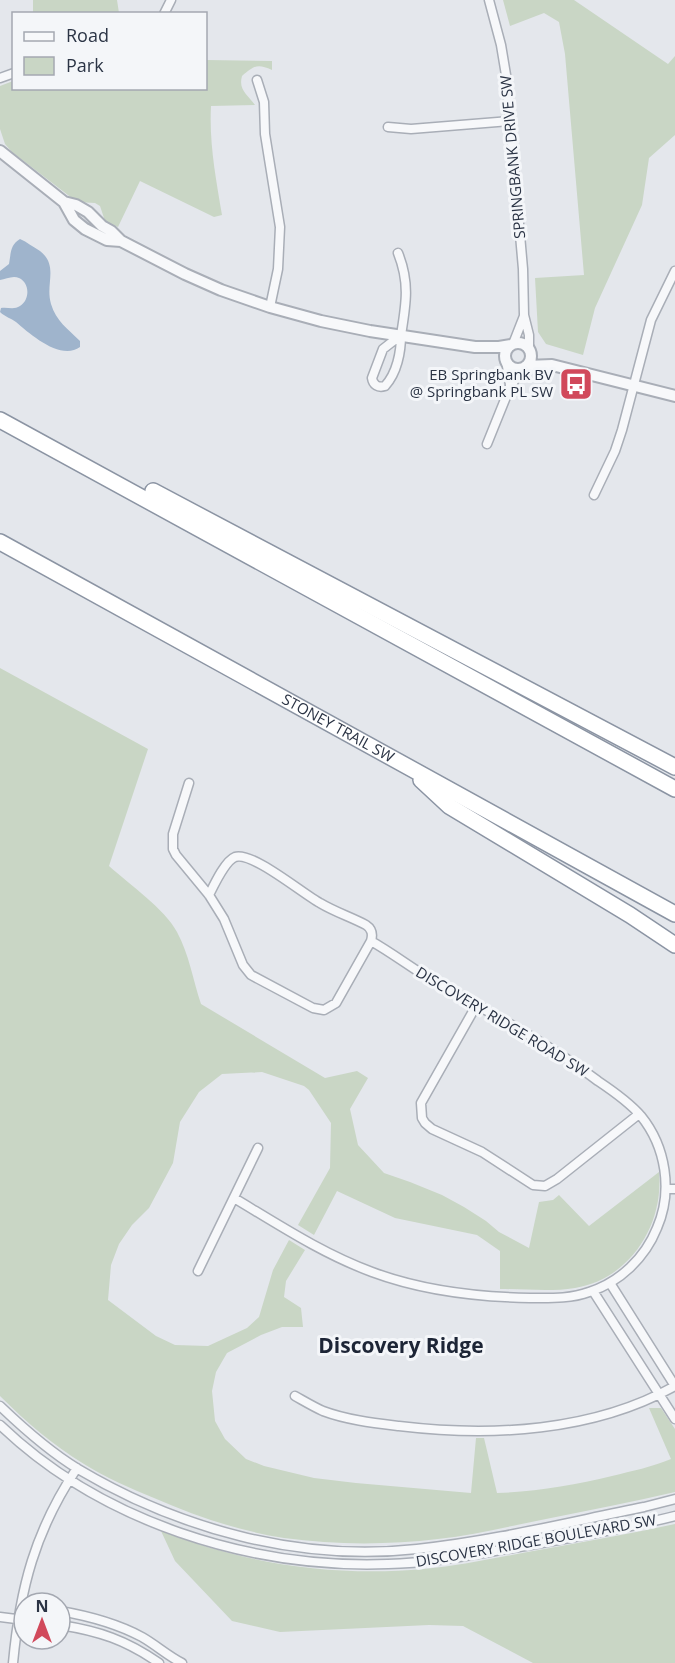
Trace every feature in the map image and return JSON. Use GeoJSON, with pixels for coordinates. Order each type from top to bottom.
{"type":"FeatureCollection","features":[{"type":"Feature","properties":{"kind":"highway"},"geometry":{"type":"LineString","coordinates":[[0,420],[675,789]]}},
{"type":"Feature","properties":{"kind":"highway"},"geometry":{"type":"LineString","coordinates":[[40,441],[123,476],[675,767]]}},
{"type":"Feature","properties":{"kind":"highway","name":"STONEY TRAIL SW"},"geometry":{"type":"LineString","coordinates":[[0,542],[675,914]]}},
{"type":"Feature","properties":{"kind":"highway"},"geometry":{"type":"LineString","coordinates":[[403,763],[450,806],[630,915],[675,945]]}},
{"type":"Feature","properties":{"kind":"street","name":"SPRINGBANK DRIVE SW"},"geometry":{"type":"LineString","coordinates":[[489,0],[504,60],[523,268],[524,315],[530,351]]}},
{"type":"Feature","properties":{"kind":"street"},"geometry":{"type":"LineString","coordinates":[[257,80],[264,102],[265,134],[280,227],[278,269],[270,307]]}},
{"type":"Feature","properties":{"kind":"street"},"geometry":{"type":"LineString","coordinates":[[388,127],[411,129],[510,121]]}},
{"type":"Feature","properties":{"kind":"street"},"geometry":{"type":"LineString","coordinates":[[0,151],[64,202],[74,220],[85,229],[108,240],[121,241],[220,290],[270,307],[332,323],[475,347],[523,344],[552,365],[675,396]]}},
{"type":"Feature","properties":{"kind":"street"},"geometry":{"type":"LineString","coordinates":[[398,253],[404,269],[406,289],[401,353],[389,382],[385,386],[377,386],[372,378],[383,349],[401,335]]}},
{"type":"Feature","properties":{"kind":"street"},"geometry":{"type":"LineString","coordinates":[[594,495],[615,451],[651,320],[675,271]]}},
{"type":"Feature","properties":{"kind":"street","name":"SPRINGBANK DRIVE SW"},"geometry":{"type":"LineString","coordinates":[[512,345],[524,315]]}},
{"type":"Feature","properties":{"kind":"street"},"geometry":{"type":"LineString","coordinates":[[510,387],[505,354],[512,345]]}},
{"type":"Feature","properties":{"kind":"street"},"geometry":{"type":"LineString","coordinates":[[475,347],[506,362],[512,368],[552,365]]}},
{"type":"Feature","properties":{"kind":"street"},"geometry":{"type":"LineString","coordinates":[[487,444],[510,387],[530,361],[530,351]]}},
{"type":"Feature","properties":{"kind":"street"},"geometry":{"type":"LineString","coordinates":[[189,783],[173,834],[173,849],[179,860],[209,895],[224,919],[243,965],[251,975],[317,1010],[328,1009],[336,1004],[372,941]]}},
{"type":"Feature","properties":{"kind":"street","name":"DISCOVERY RIDGE ROAD SW"},"geometry":{"type":"LineString","coordinates":[[209,895],[229,861],[236,857],[249,858],[318,902],[366,925],[372,931],[372,941],[418,972],[574,1063],[620,1096],[649,1126],[660,1150],[670,1189],[658,1226],[647,1249],[628,1270],[606,1285],[592,1291],[560,1298],[464,1294],[382,1276],[320,1249],[234,1198]]}},
{"type":"Feature","properties":{"kind":"street"},"geometry":{"type":"LineString","coordinates":[[477,1006],[421,1103],[420,1112],[424,1123],[432,1129],[473,1148],[533,1185],[545,1186],[639,1114]]}},
{"type":"Feature","properties":{"kind":"street"},"geometry":{"type":"LineString","coordinates":[[198,1271],[258,1148]]}},
{"type":"Feature","properties":{"kind":"street"},"geometry":{"type":"LineString","coordinates":[[295,1396],[342,1417],[433,1430],[518,1429],[567,1423],[633,1406],[675,1386],[606,1285]]}},
{"type":"Feature","properties":{"kind":"street"},"geometry":{"type":"LineString","coordinates":[[592,1291],[675,1419]]}},
{"type":"Feature","properties":{"kind":"street","name":"DISCOVERY RIDGE BOULEVARD SW"},"geometry":{"type":"LineString","coordinates":[[0,1407],[41,1442],[77,1468],[146,1504],[229,1534],[315,1549],[362,1551],[414,1549],[455,1544],[675,1499]]}},
{"type":"Feature","properties":{"kind":"street","name":"DISCOVERY RIDGE BOULEVARD SW"},"geometry":{"type":"LineString","coordinates":[[0,1425],[69,1480],[129,1512],[190,1536],[255,1553],[326,1563],[389,1564],[432,1561],[625,1528],[675,1516]]}},
{"type":"Feature","properties":{"kind":"street"},"geometry":{"type":"LineString","coordinates":[[24,1591],[25,1580],[42,1530],[77,1468]]}},
{"type":"Feature","properties":{"kind":"street"},"geometry":{"type":"LineString","coordinates":[[72,1613],[115,1624],[144,1638],[182,1663]]}},
{"type":"Feature","properties":{"kind":"street"},"geometry":{"type":"LineString","coordinates":[[72,1627],[99,1632],[114,1638],[159,1663]]}},
{"type":"Feature","properties":{"kind":"green space"},"geometry":{"type":"Polygon","coordinates":[[[33,0],[117,0],[119,12],[33,12],[33,0]]]}},
{"type":"Feature","properties":{"kind":"green space"},"geometry":{"type":"Polygon","coordinates":[[[503,0],[574,0],[668,64],[675,56],[675,135],[649,158],[642,205],[595,308],[583,355],[546,344],[538,332],[535,278],[584,275],[565,54],[559,22],[544,13],[510,26],[503,0]]]}},
{"type":"Feature","properties":{"kind":"green space"},"geometry":{"type":"Polygon","coordinates":[[[207,60],[272,61],[272,70],[256,67],[242,76],[241,85],[255,105],[211,106],[212,147],[222,215],[214,217],[140,181],[118,227],[105,221],[100,206],[95,203],[77,202],[12,152],[5,144],[0,129],[0,86],[12,81],[12,90],[207,90],[207,60]]]}},
{"type":"Feature","properties":{"kind":"green space"},"geometry":{"type":"Polygon","coordinates":[[[0,668],[148,749],[109,866],[155,906],[177,932],[185,949],[201,1004],[325,1078],[357,1071],[368,1078],[350,1109],[358,1145],[384,1173],[442,1195],[486,1221],[499,1232],[529,1248],[539,1202],[553,1200],[559,1195],[589,1226],[659,1172],[656,1211],[649,1230],[640,1247],[612,1274],[595,1283],[575,1288],[500,1289],[500,1251],[477,1235],[395,1218],[337,1191],[314,1235],[298,1225],[330,1168],[331,1123],[304,1086],[262,1072],[222,1074],[199,1092],[180,1122],[173,1163],[149,1208],[132,1225],[119,1244],[111,1265],[108,1300],[156,1336],[175,1345],[208,1346],[247,1328],[259,1317],[273,1270],[289,1240],[305,1250],[286,1281],[284,1297],[301,1308],[303,1327],[282,1327],[227,1353],[216,1372],[212,1391],[215,1421],[225,1439],[246,1459],[264,1466],[314,1478],[471,1493],[476,1438],[484,1438],[497,1493],[540,1490],[612,1476],[671,1459],[649,1408],[661,1408],[675,1429],[675,1492],[438,1539],[361,1543],[284,1538],[201,1517],[109,1478],[51,1441],[0,1396],[0,668]]]}},
{"type":"Feature","properties":{"kind":"green space"},"geometry":{"type":"Polygon","coordinates":[[[675,1524],[675,1663],[533,1663],[463,1626],[429,1625],[280,1632],[232,1621],[175,1561],[161,1531],[258,1560],[323,1569],[390,1571],[471,1562],[675,1524]]]}},
{"type":"Feature","properties":{"kind":"water"},"geometry":{"type":"Polygon","coordinates":[[[20,239],[46,257],[50,269],[50,297],[53,310],[80,341],[80,347],[64,351],[55,349],[0,312],[1,308],[18,307],[26,300],[27,287],[23,280],[12,277],[0,280],[0,271],[9,264],[13,247],[20,239]]]}},
{"type":"Feature","properties":{"kind":"place","name":"EB Springbank BV @ Springbank PL SW"},"geometry":{"type":"Point","coordinates":[576,384]}},
{"type":"Feature","properties":{"kind":"district","name":"Discovery Ridge"},"geometry":{"type":"Point","coordinates":[401,1346]}}]}
